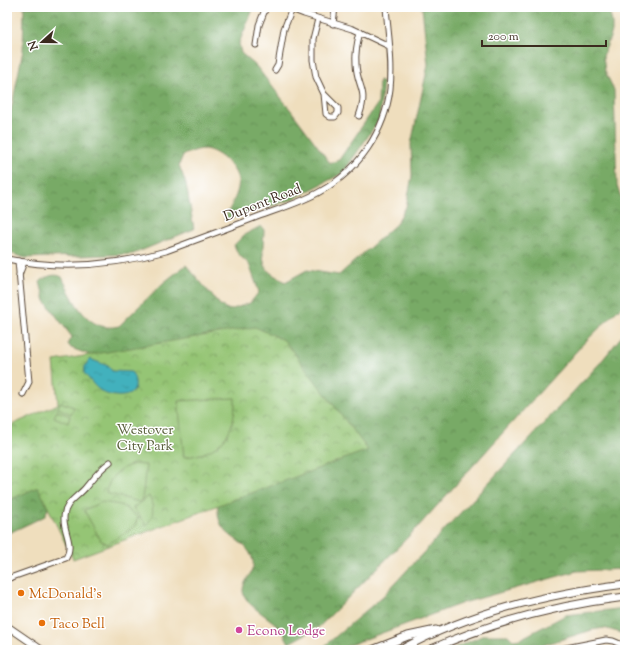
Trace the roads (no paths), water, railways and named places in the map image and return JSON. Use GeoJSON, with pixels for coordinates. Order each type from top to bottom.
{"type":"FeatureCollection","features":[{"type":"Feature","properties":{"kind":"highway"},"geometry":{"type":"LineString","coordinates":[[400,650],[479,616],[549,596],[625,584]]}},
{"type":"Feature","properties":{"kind":"highway"},"geometry":{"type":"LineString","coordinates":[[430,650],[467,634],[531,613],[564,606],[625,597]]}},
{"type":"Feature","properties":{"kind":"highway"},"geometry":{"type":"LineString","coordinates":[[372,650],[408,636],[446,629]]}},
{"type":"Feature","properties":{"kind":"main road"},"geometry":{"type":"LineString","coordinates":[[7,626],[42,650]]}},
{"type":"Feature","properties":{"kind":"street"},"geometry":{"type":"LineString","coordinates":[[256,45],[260,21],[266,7]]}},
{"type":"Feature","properties":{"kind":"street"},"geometry":{"type":"LineString","coordinates":[[286,7],[360,32],[389,46]]}},
{"type":"Feature","properties":{"kind":"street"},"geometry":{"type":"LineString","coordinates":[[333,24],[335,7]]}},
{"type":"Feature","properties":{"kind":"street","name":"Dupont Road"},"geometry":{"type":"LineString","coordinates":[[7,259],[21,262],[74,266],[100,265],[144,258],[210,235],[321,192],[338,180],[358,162],[377,132],[385,112],[390,88],[386,7]]}},
{"type":"Feature","properties":{"kind":"street"},"geometry":{"type":"LineString","coordinates":[[275,70],[278,65],[285,24],[295,9]]}},
{"type":"Feature","properties":{"kind":"street"},"geometry":{"type":"LineString","coordinates":[[318,19],[313,39],[313,60],[316,77],[324,94]]}},
{"type":"Feature","properties":{"kind":"street"},"geometry":{"type":"LineString","coordinates":[[359,116],[364,96],[358,77],[356,63],[356,47],[360,32]]}},
{"type":"Feature","properties":{"kind":"street"},"geometry":{"type":"LineString","coordinates":[[21,262],[19,275],[29,382],[22,394]]}},
{"type":"Feature","properties":{"kind":"street"},"geometry":{"type":"LineString","coordinates":[[7,579],[66,558],[70,546],[65,528],[65,510],[73,498],[86,488],[102,468],[110,462]]}},
{"type":"Feature","properties":{"kind":"street"},"geometry":{"type":"LineString","coordinates":[[556,650],[606,640],[625,646]]}},
{"type":"Feature","properties":{"kind":"water"},"geometry":{"type":"Polygon","coordinates":[[[90,359],[108,366],[112,371],[131,372],[135,381],[133,391],[125,396],[114,396],[101,391],[84,373],[85,366],[90,359]]]}},
{"type":"Feature","properties":{"kind":"place","name":"McDonald's"},"geometry":{"type":"Point","coordinates":[21,593]}},
{"type":"Feature","properties":{"kind":"place","name":"Taco Bell"},"geometry":{"type":"Point","coordinates":[42,623]}},
{"type":"Feature","properties":{"kind":"place","name":"Econo Lodge"},"geometry":{"type":"Point","coordinates":[239,630]}},
{"type":"Feature","properties":{"kind":"park label","name":"Westover City Park"},"geometry":{"type":"Point","coordinates":[145,438]}}]}
